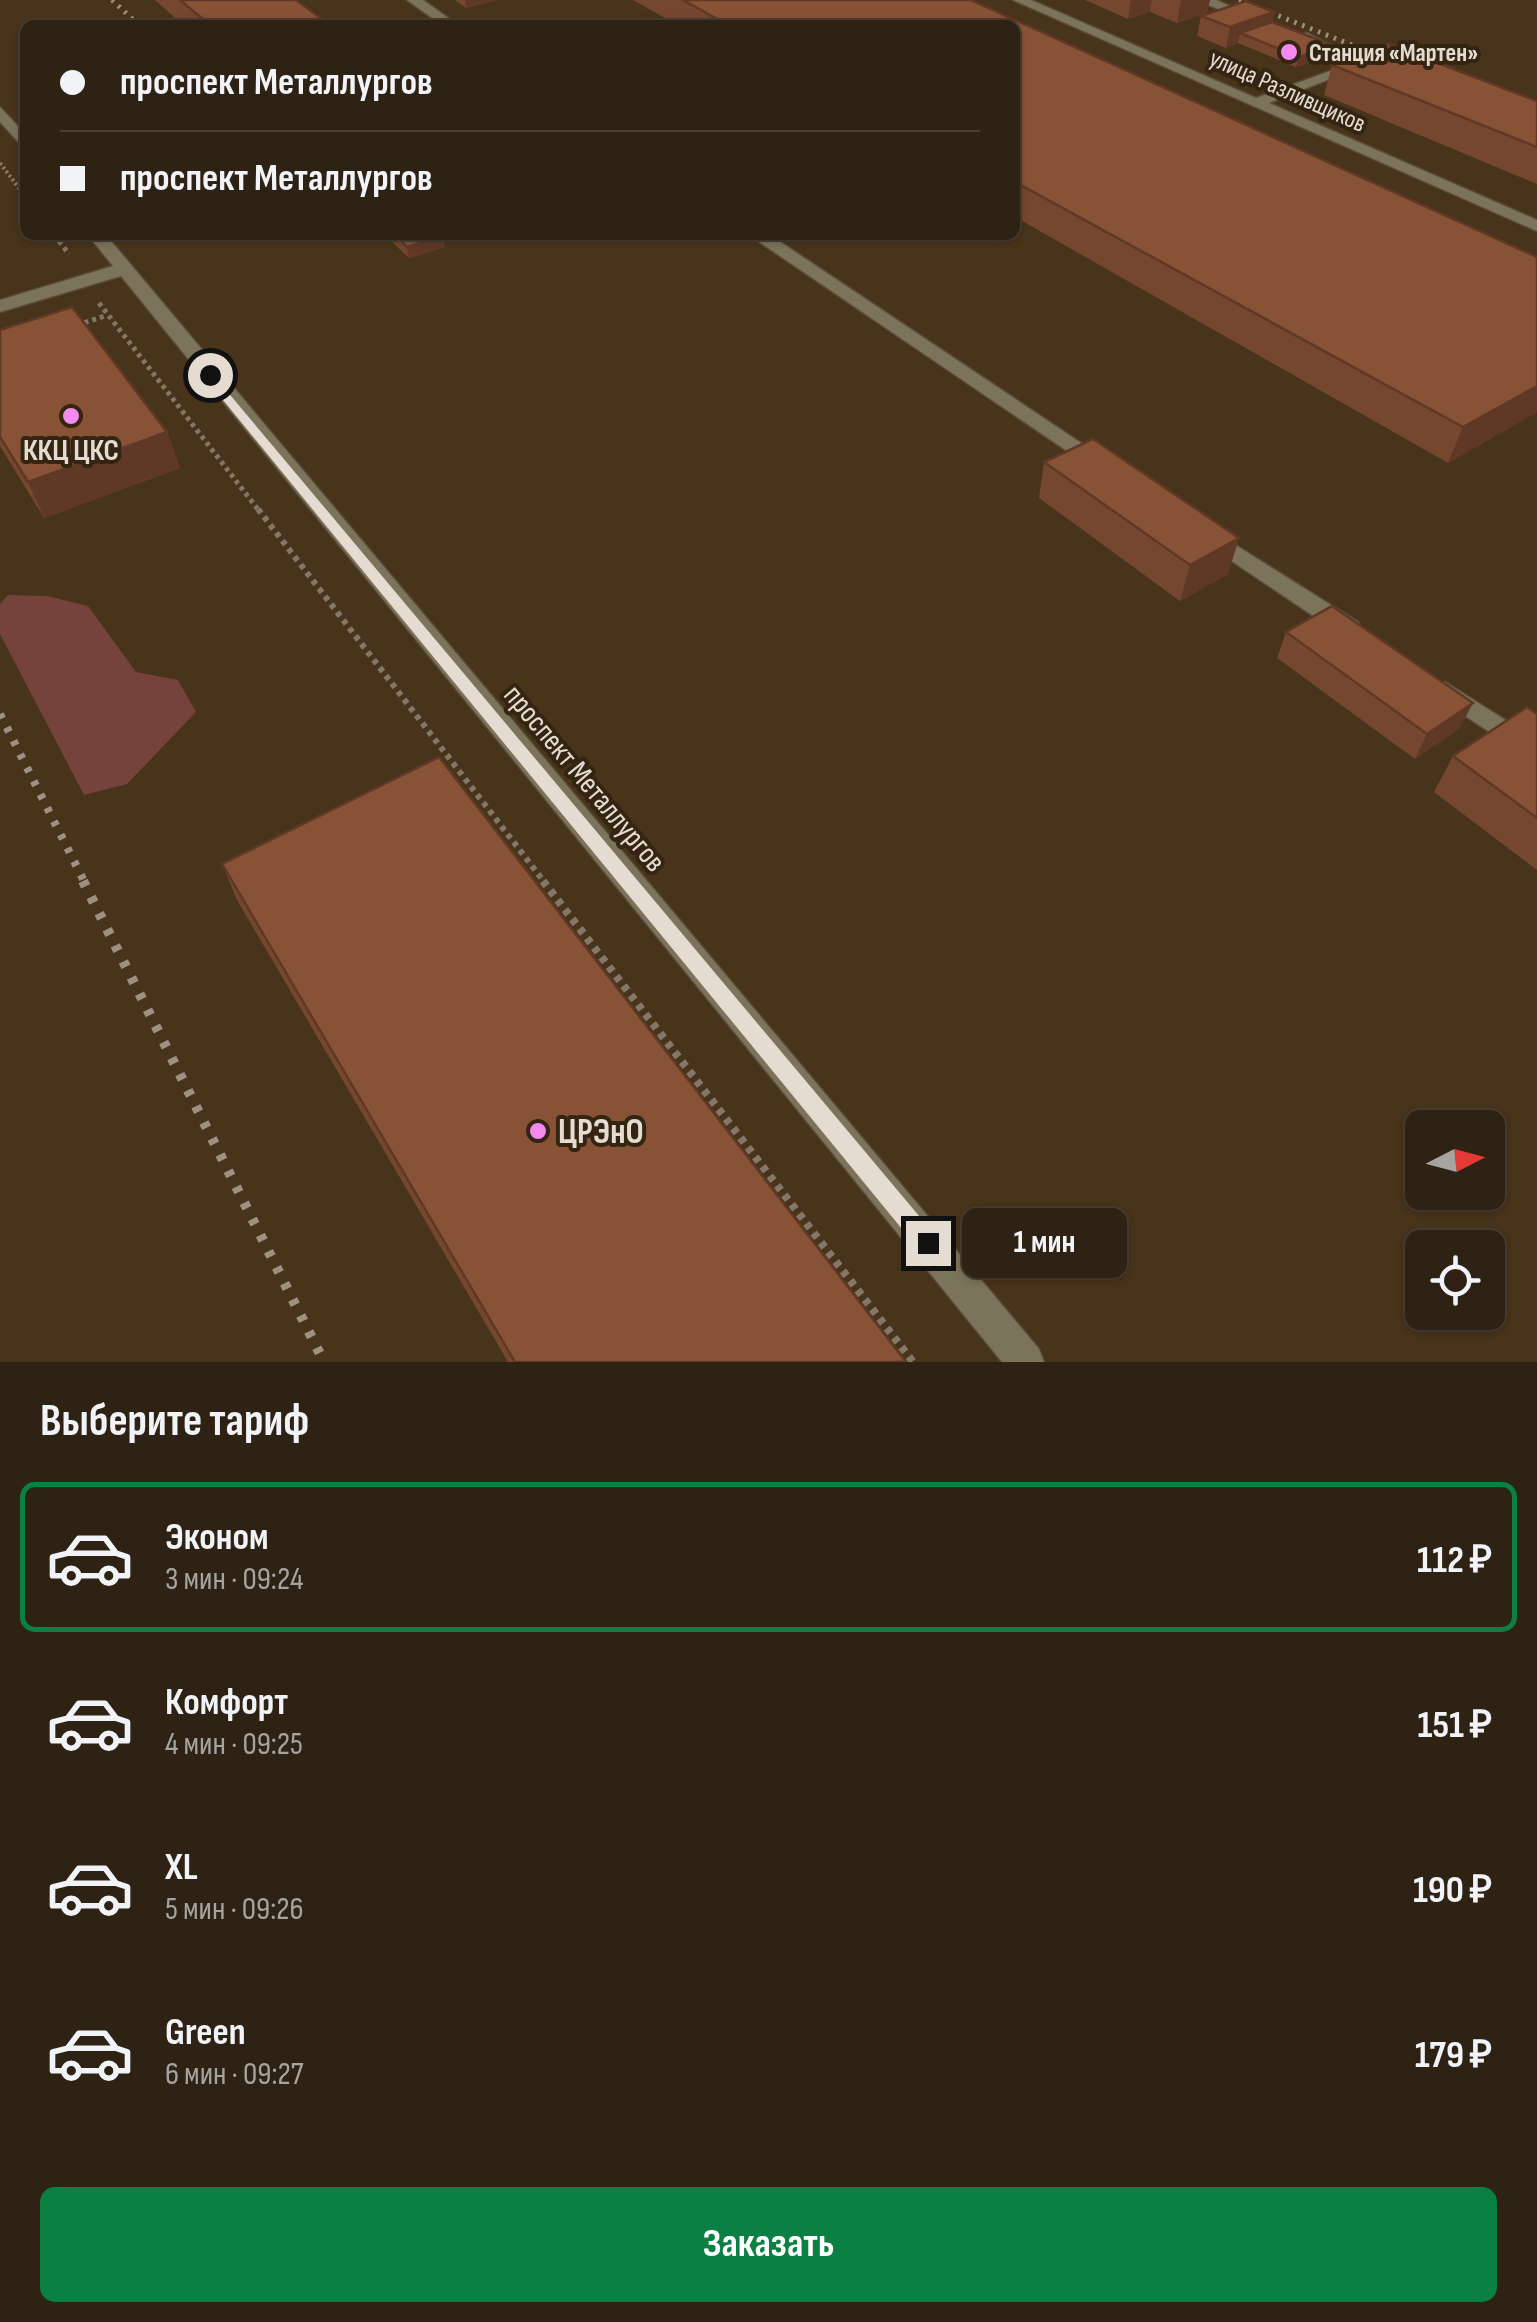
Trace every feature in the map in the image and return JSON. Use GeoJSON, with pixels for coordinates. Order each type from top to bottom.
{"type":"FeatureCollection","features":[{"type":"Feature","properties":{"kind":"street"},"geometry":{"type":"LineString","coordinates":[[414,0],[444,20]]}},
{"type":"Feature","properties":{"kind":"street","name":"улица Разливщиков"},"geometry":{"type":"LineString","coordinates":[[1020,0],[1537,226]]}},
{"type":"Feature","properties":{"kind":"street"},"geometry":{"type":"LineString","coordinates":[[1204,0],[1272,27]]}},
{"type":"Feature","properties":{"kind":"street"},"geometry":{"type":"LineString","coordinates":[[1256,103],[1361,64],[1291,33]]}},
{"type":"Feature","properties":{"kind":"street"},"geometry":{"type":"LineString","coordinates":[[0,112],[20,138]]}},
{"type":"Feature","properties":{"kind":"street","name":"проспект Металлургов"},"geometry":{"type":"LineString","coordinates":[[101,240],[1026,1362]]}},
{"type":"Feature","properties":{"kind":"street"},"geometry":{"type":"LineString","coordinates":[[766,240],[1122,477]]}},
{"type":"Feature","properties":{"kind":"street"},"geometry":{"type":"LineString","coordinates":[[0,306],[124,269]]}},
{"type":"Feature","properties":{"kind":"street"},"geometry":{"type":"LineString","coordinates":[[1189,522],[1371,642]]}},
{"type":"Feature","properties":{"kind":"street"},"geometry":{"type":"LineString","coordinates":[[1421,676],[1537,753]]}},
{"type":"Feature","properties":{"kind":"path"},"geometry":{"type":"LineString","coordinates":[[0,163],[20,189]]}},
{"type":"Feature","properties":{"kind":"path"},"geometry":{"type":"LineString","coordinates":[[58,240],[88,280],[105,316],[912,1362]]}},
{"type":"Feature","properties":{"kind":"path"},"geometry":{"type":"LineString","coordinates":[[68,328],[105,316]]}},
{"type":"Feature","properties":{"kind":"shaded area"},"geometry":{"type":"Polygon","coordinates":[[[0,0],[1537,0],[1537,1362],[0,1362],[0,0]]]}},
{"type":"Feature","properties":{"kind":"shaded area"},"geometry":{"type":"Polygon","coordinates":[[[8,595],[47,596],[88,606],[136,672],[178,680],[196,712],[127,784],[84,795],[0,634],[0,604],[8,595]]]}},
{"type":"Feature","properties":{"kind":"building"},"geometry":{"type":"Polygon","coordinates":[[[180,0],[296,0],[323,20],[204,20],[180,0]]]}},
{"type":"Feature","properties":{"kind":"building"},"geometry":{"type":"Polygon","coordinates":[[[683,0],[971,0],[1015,20],[719,20],[683,0]]]}},
{"type":"Feature","properties":{"kind":"building"},"geometry":{"type":"Polygon","coordinates":[[[1246,1],[1274,12],[1230,27],[1201,16],[1246,1]]]}},
{"type":"Feature","properties":{"kind":"building"},"geometry":{"type":"Polygon","coordinates":[[[1020,22],[1537,257],[1537,386],[1463,427],[1020,185],[1020,22]]]}},
{"type":"Feature","properties":{"kind":"building"},"geometry":{"type":"Polygon","coordinates":[[[1272,22],[1332,45],[1299,57],[1240,33],[1272,22]]]}},
{"type":"Feature","properties":{"kind":"building"},"geometry":{"type":"Polygon","coordinates":[[[1388,44],[1537,101],[1537,147],[1332,65],[1388,44]]]}},
{"type":"Feature","properties":{"kind":"building"},"geometry":{"type":"Polygon","coordinates":[[[400,240],[430,240],[407,247],[400,240]]]}},
{"type":"Feature","properties":{"kind":"building","name":"ККЦ ЦКС"},"geometry":{"type":"Polygon","coordinates":[[[72,307],[167,432],[28,482],[0,437],[0,330],[72,307]]]}},
{"type":"Feature","properties":{"kind":"building"},"geometry":{"type":"Polygon","coordinates":[[[1093,439],[1239,538],[1190,565],[1044,462],[1093,439]]]}},
{"type":"Feature","properties":{"kind":"building"},"geometry":{"type":"Polygon","coordinates":[[[1332,606],[1473,703],[1427,734],[1286,632],[1332,606]]]}},
{"type":"Feature","properties":{"kind":"building"},"geometry":{"type":"Polygon","coordinates":[[[1527,707],[1537,714],[1537,818],[1453,756],[1527,707]]]}},
{"type":"Feature","properties":{"kind":"building","name":"ЦРЭнО"},"geometry":{"type":"Polygon","coordinates":[[[439,757],[906,1362],[515,1362],[222,864],[439,757]]]}},
{"type":"Feature","properties":{"kind":"railway"},"geometry":{"type":"LineString","coordinates":[[112,0],[134,20]]}},
{"type":"Feature","properties":{"kind":"railway"},"geometry":{"type":"LineString","coordinates":[[1239,0],[1392,61]]}},
{"type":"Feature","properties":{"kind":"railway"},"geometry":{"type":"LineString","coordinates":[[0,714],[85,883]]}},
{"type":"Feature","properties":{"kind":"railway"},"geometry":{"type":"LineString","coordinates":[[83,881],[324,1362]]}},
{"type":"Feature","properties":{"kind":"place","name":"Станция «Мартен»"},"geometry":{"type":"Point","coordinates":[1289,52]}},
{"type":"Feature","properties":{"kind":"place","name":"ККЦ ЦКС"},"geometry":{"type":"Point","coordinates":[71,416]}},
{"type":"Feature","properties":{"kind":"place","name":"ЦРЭнО"},"geometry":{"type":"Point","coordinates":[538,1131]}},
{"type":"Feature","properties":{"kind":"route"},"geometry":{"type":"LineString","coordinates":[[210,375],[928,1243]]}}]}
